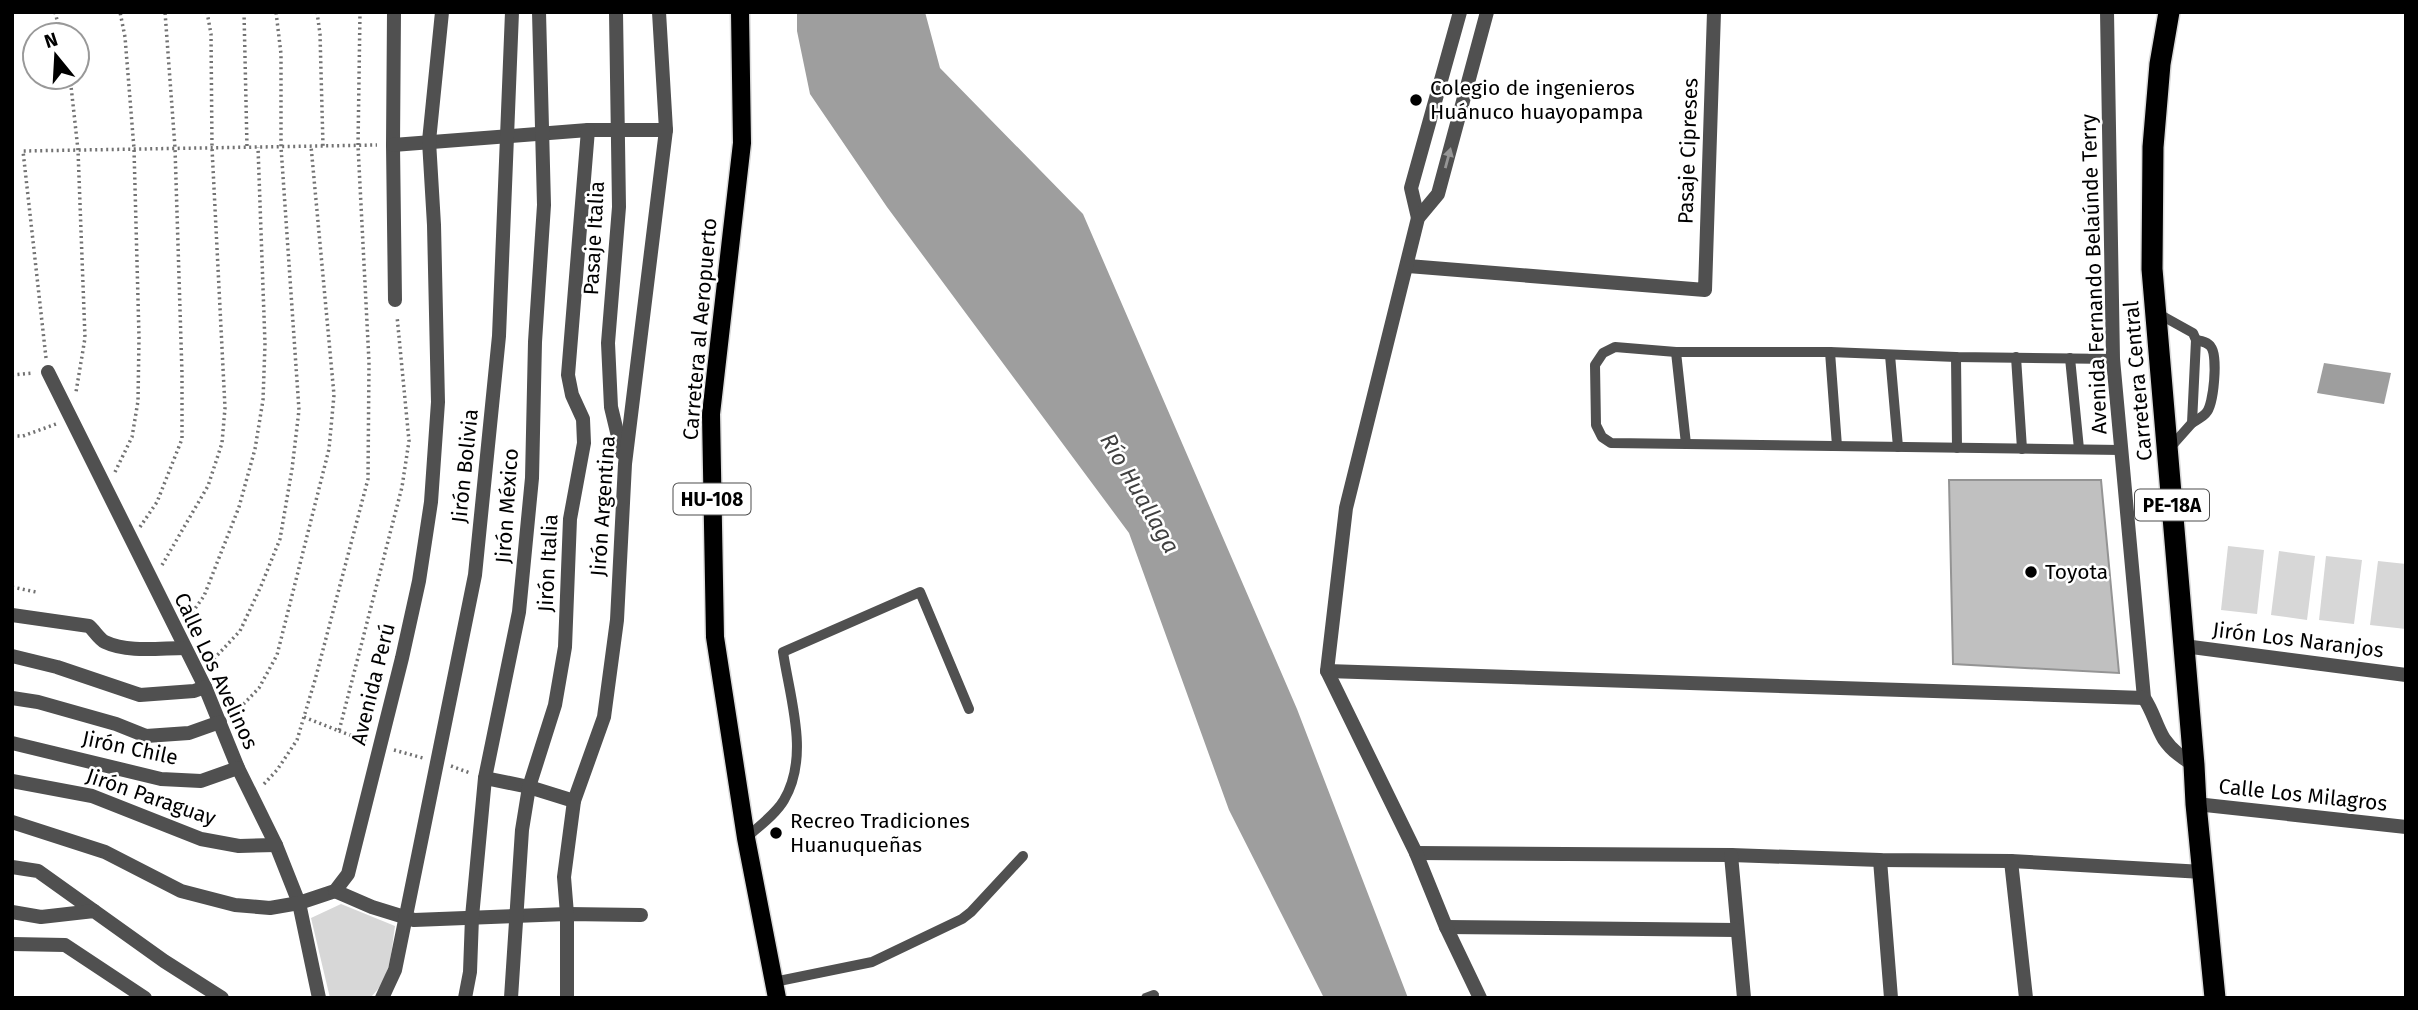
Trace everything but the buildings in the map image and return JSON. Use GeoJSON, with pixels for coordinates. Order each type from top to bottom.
{"type":"FeatureCollection","features":[{"type":"Feature","properties":{"kind":"highway","name":"Carretera Central"},"geometry":{"type":"LineString","coordinates":[[2169,12],[2160,64],[2152,147],[2152,269],[2196,804],[2216,996]]}},
{"type":"Feature","properties":{"kind":"main road","name":"Carretera al Aeropuerto"},"geometry":{"type":"LineString","coordinates":[[740,12],[742,143],[710,414],[715,637],[746,838],[775,990]]}},
{"type":"Feature","properties":{"kind":"street"},"geometry":{"type":"LineString","coordinates":[[394,12],[396,300]]}},
{"type":"Feature","properties":{"kind":"street","name":"Avenida Perú"},"geometry":{"type":"LineString","coordinates":[[335,891],[348,874],[419,581],[431,502],[438,402],[434,225],[429,141],[442,12]]}},
{"type":"Feature","properties":{"kind":"street","name":"Jirón Bolivia"},"geometry":{"type":"LineString","coordinates":[[383,998],[395,970],[413,889],[475,575],[499,336],[512,12]]}},
{"type":"Feature","properties":{"kind":"street","name":"Jirón México"},"geometry":{"type":"LineString","coordinates":[[465,998],[470,972],[472,917],[485,778],[519,612],[532,478],[534,342],[544,205],[539,12]]}},
{"type":"Feature","properties":{"kind":"street","name":"Pasaje Italia"},"geometry":{"type":"LineString","coordinates":[[616,12],[619,207],[608,343],[611,407],[625,464]]}},
{"type":"Feature","properties":{"kind":"street","name":"Jirón Argentina"},"geometry":{"type":"LineString","coordinates":[[567,998],[564,877],[574,800],[604,717],[617,620],[625,464],[666,130],[659,12]]}},
{"type":"Feature","properties":{"kind":"street"},"geometry":{"type":"LineString","coordinates":[[1419,218],[1411,188],[1460,12]]}},
{"type":"Feature","properties":{"kind":"street"},"geometry":{"type":"LineString","coordinates":[[1480,998],[1446,927],[1416,853],[1327,671],[1346,508],[1419,218],[1438,194],[1487,12]]}},
{"type":"Feature","properties":{"kind":"street","name":"Pasaje Cipreses"},"geometry":{"type":"LineString","coordinates":[[1408,266],[1705,290],[1714,12]]}},
{"type":"Feature","properties":{"kind":"street","name":"Avenida Fernando Belaúnde Terry"},"geometry":{"type":"LineString","coordinates":[[2107,12],[2113,359],[2144,698],[2164,739],[2177,754],[2194,765]]}},
{"type":"Feature","properties":{"kind":"street"},"geometry":{"type":"LineString","coordinates":[[393,145],[588,130],[666,130]]}},
{"type":"Feature","properties":{"kind":"street","name":"Jirón Italia"},"geometry":{"type":"LineString","coordinates":[[511,998],[522,830],[529,787],[555,705],[565,648],[570,519],[584,443],[583,419],[572,395],[568,375],[588,130]]}},
{"type":"Feature","properties":{"kind":"street","name":"Calle Los Avelinos"},"geometry":{"type":"LineString","coordinates":[[48,372],[202,681],[237,768],[276,845],[299,903],[319,998]]}},
{"type":"Feature","properties":{"kind":"street"},"geometry":{"type":"LineString","coordinates":[[12,615],[89,626],[102,641],[117,645],[139,649],[185,648]]}},
{"type":"Feature","properties":{"kind":"street","name":"Jirón Los Naranjos"},"geometry":{"type":"LineString","coordinates":[[2184,646],[2406,675]]}},
{"type":"Feature","properties":{"kind":"street"},"geometry":{"type":"LineString","coordinates":[[12,656],[57,667],[140,695],[194,691],[202,681]]}},
{"type":"Feature","properties":{"kind":"street"},"geometry":{"type":"LineString","coordinates":[[1327,671],[2144,698]]}},
{"type":"Feature","properties":{"kind":"street"},"geometry":{"type":"LineString","coordinates":[[12,698],[38,702],[116,724],[146,736],[189,733],[220,722]]}},
{"type":"Feature","properties":{"kind":"street","name":"Jirón Chile"},"geometry":{"type":"LineString","coordinates":[[12,743],[161,779],[201,781],[237,768]]}},
{"type":"Feature","properties":{"kind":"street"},"geometry":{"type":"LineString","coordinates":[[485,778],[574,800]]}},
{"type":"Feature","properties":{"kind":"street","name":"Jirón Paraguay"},"geometry":{"type":"LineString","coordinates":[[12,781],[92,796],[201,839],[239,846],[276,845]]}},
{"type":"Feature","properties":{"kind":"street","name":"Calle Los Milagros"},"geometry":{"type":"LineString","coordinates":[[2196,804],[2406,827]]}},
{"type":"Feature","properties":{"kind":"street"},"geometry":{"type":"LineString","coordinates":[[12,822],[105,852],[181,891],[235,905],[270,908],[299,903],[335,891],[372,907],[414,920],[518,915],[641,915]]}},
{"type":"Feature","properties":{"kind":"street"},"geometry":{"type":"LineString","coordinates":[[1416,853],[1731,855],[2011,861],[2203,872]]}},
{"type":"Feature","properties":{"kind":"street"},"geometry":{"type":"LineString","coordinates":[[1731,855],[1744,998]]}},
{"type":"Feature","properties":{"kind":"street"},"geometry":{"type":"LineString","coordinates":[[1880,860],[1891,998]]}},
{"type":"Feature","properties":{"kind":"street"},"geometry":{"type":"LineString","coordinates":[[2011,861],[2026,998]]}},
{"type":"Feature","properties":{"kind":"street"},"geometry":{"type":"LineString","coordinates":[[12,867],[38,872],[164,961],[222,998]]}},
{"type":"Feature","properties":{"kind":"street"},"geometry":{"type":"LineString","coordinates":[[12,912],[41,917],[94,911]]}},
{"type":"Feature","properties":{"kind":"street"},"geometry":{"type":"LineString","coordinates":[[1446,927],[1736,930]]}},
{"type":"Feature","properties":{"kind":"street"},"geometry":{"type":"LineString","coordinates":[[12,944],[58,944],[72,948],[145,998]]}},
{"type":"Feature","properties":{"kind":"lane"},"geometry":{"type":"LineString","coordinates":[[2157,313],[2193,333],[2196,340],[2192,423]]}},
{"type":"Feature","properties":{"kind":"lane"},"geometry":{"type":"LineString","coordinates":[[2168,450],[2192,423],[2207,413],[2212,401],[2212,347],[2196,340]]}},
{"type":"Feature","properties":{"kind":"lane"},"geometry":{"type":"LineString","coordinates":[[2113,359],[1830,352],[1676,352],[1615,347],[1603,353],[1595,365],[1596,425],[1602,437],[1611,443],[2121,450]]}},
{"type":"Feature","properties":{"kind":"lane"},"geometry":{"type":"LineString","coordinates":[[1676,352],[1686,444]]}},
{"type":"Feature","properties":{"kind":"lane"},"geometry":{"type":"LineString","coordinates":[[1830,352],[1837,446]]}},
{"type":"Feature","properties":{"kind":"lane"},"geometry":{"type":"LineString","coordinates":[[1890,355],[1898,447]]}},
{"type":"Feature","properties":{"kind":"lane"},"geometry":{"type":"LineString","coordinates":[[1956,357],[1957,448]]}},
{"type":"Feature","properties":{"kind":"lane"},"geometry":{"type":"LineString","coordinates":[[2016,357],[2022,449]]}},
{"type":"Feature","properties":{"kind":"lane"},"geometry":{"type":"LineString","coordinates":[[2070,358],[2079,449]]}},
{"type":"Feature","properties":{"kind":"lane"},"geometry":{"type":"LineString","coordinates":[[746,838],[783,802],[793,782],[798,750],[783,652],[920,592],[969,709]]}},
{"type":"Feature","properties":{"kind":"lane"},"geometry":{"type":"LineString","coordinates":[[775,990],[872,962],[962,919],[1023,856]]}},
{"type":"Feature","properties":{"kind":"path"},"geometry":{"type":"LineString","coordinates":[[106,489],[132,437],[138,401],[134,149],[125,37],[120,12]]}},
{"type":"Feature","properties":{"kind":"path"},"geometry":{"type":"LineString","coordinates":[[131,540],[157,502],[182,439],[175,148],[164,12]]}},
{"type":"Feature","properties":{"kind":"path"},"geometry":{"type":"LineString","coordinates":[[152,582],[208,486],[222,443],[225,408],[212,148],[211,34],[207,12]]}},
{"type":"Feature","properties":{"kind":"path"},"geometry":{"type":"LineString","coordinates":[[244,12],[247,147]]}},
{"type":"Feature","properties":{"kind":"path"},"geometry":{"type":"LineString","coordinates":[[202,681],[240,631],[280,538],[299,411],[281,147],[281,54],[275,12]]}},
{"type":"Feature","properties":{"kind":"path"},"geometry":{"type":"LineString","coordinates":[[317,12],[323,146]]}},
{"type":"Feature","properties":{"kind":"path"},"geometry":{"type":"LineString","coordinates":[[251,796],[277,770],[297,740],[368,479],[369,362],[358,146],[360,12]]}},
{"type":"Feature","properties":{"kind":"path"},"geometry":{"type":"LineString","coordinates":[[12,436],[23,436],[71,419],[85,338],[78,150],[71,91]]}},
{"type":"Feature","properties":{"kind":"path"},"geometry":{"type":"LineString","coordinates":[[12,375],[48,372],[23,150],[393,145]]}},
{"type":"Feature","properties":{"kind":"path"},"geometry":{"type":"LineString","coordinates":[[220,722],[236,714],[259,688],[277,655],[329,449],[334,395],[311,146]]}},
{"type":"Feature","properties":{"kind":"path"},"geometry":{"type":"LineString","coordinates":[[178,633],[204,596],[239,507],[256,449],[263,400],[265,344],[258,147]]}},
{"type":"Feature","properties":{"kind":"path"},"geometry":{"type":"LineString","coordinates":[[339,731],[402,487],[409,441],[396,300]]}},
{"type":"Feature","properties":{"kind":"path"},"geometry":{"type":"LineString","coordinates":[[12,587],[36,593]]}},
{"type":"Feature","properties":{"kind":"path"},"geometry":{"type":"LineString","coordinates":[[304,718],[485,778]]}},
{"type":"Feature","properties":{"kind":"shaded area"},"geometry":{"type":"Polygon","coordinates":[[[2228,546],[2264,550],[2257,614],[2221,610],[2228,546]]]}},
{"type":"Feature","properties":{"kind":"shaded area"},"geometry":{"type":"Polygon","coordinates":[[[2279,551],[2315,556],[2307,620],[2271,615],[2279,551]]]}},
{"type":"Feature","properties":{"kind":"shaded area"},"geometry":{"type":"Polygon","coordinates":[[[2326,556],[2362,560],[2354,624],[2319,620],[2326,556]]]}},
{"type":"Feature","properties":{"kind":"shaded area"},"geometry":{"type":"Polygon","coordinates":[[[2378,561],[2406,564],[2406,629],[2370,625],[2378,561]]]}},
{"type":"Feature","properties":{"kind":"shaded area"},"geometry":{"type":"Polygon","coordinates":[[[341,904],[395,926],[386,974],[370,998],[330,998],[311,918],[341,904]]]}},
{"type":"Feature","properties":{"kind":"water","name":"Río Huallaga"},"geometry":{"type":"Polygon","coordinates":[[[797,12],[925,12],[940,68],[1083,214],[1297,709],[1408,998],[1324,998],[1229,810],[1129,533],[887,207],[810,94],[797,31],[797,12]]]}},
{"type":"Feature","properties":{"kind":"water"},"geometry":{"type":"Polygon","coordinates":[[[2324,363],[2391,373],[2384,404],[2317,393],[2324,363]]]}},
{"type":"Feature","properties":{"kind":"place","name":"Colegio de ingenieros Huánuco huayopampa"},"geometry":{"type":"Point","coordinates":[1416,100]}},
{"type":"Feature","properties":{"kind":"place","name":"Toyota"},"geometry":{"type":"Point","coordinates":[2031,572]}},
{"type":"Feature","properties":{"kind":"place","name":"Recreo Tradiciones Huanuqueñas"},"geometry":{"type":"Point","coordinates":[776,833]}}]}
